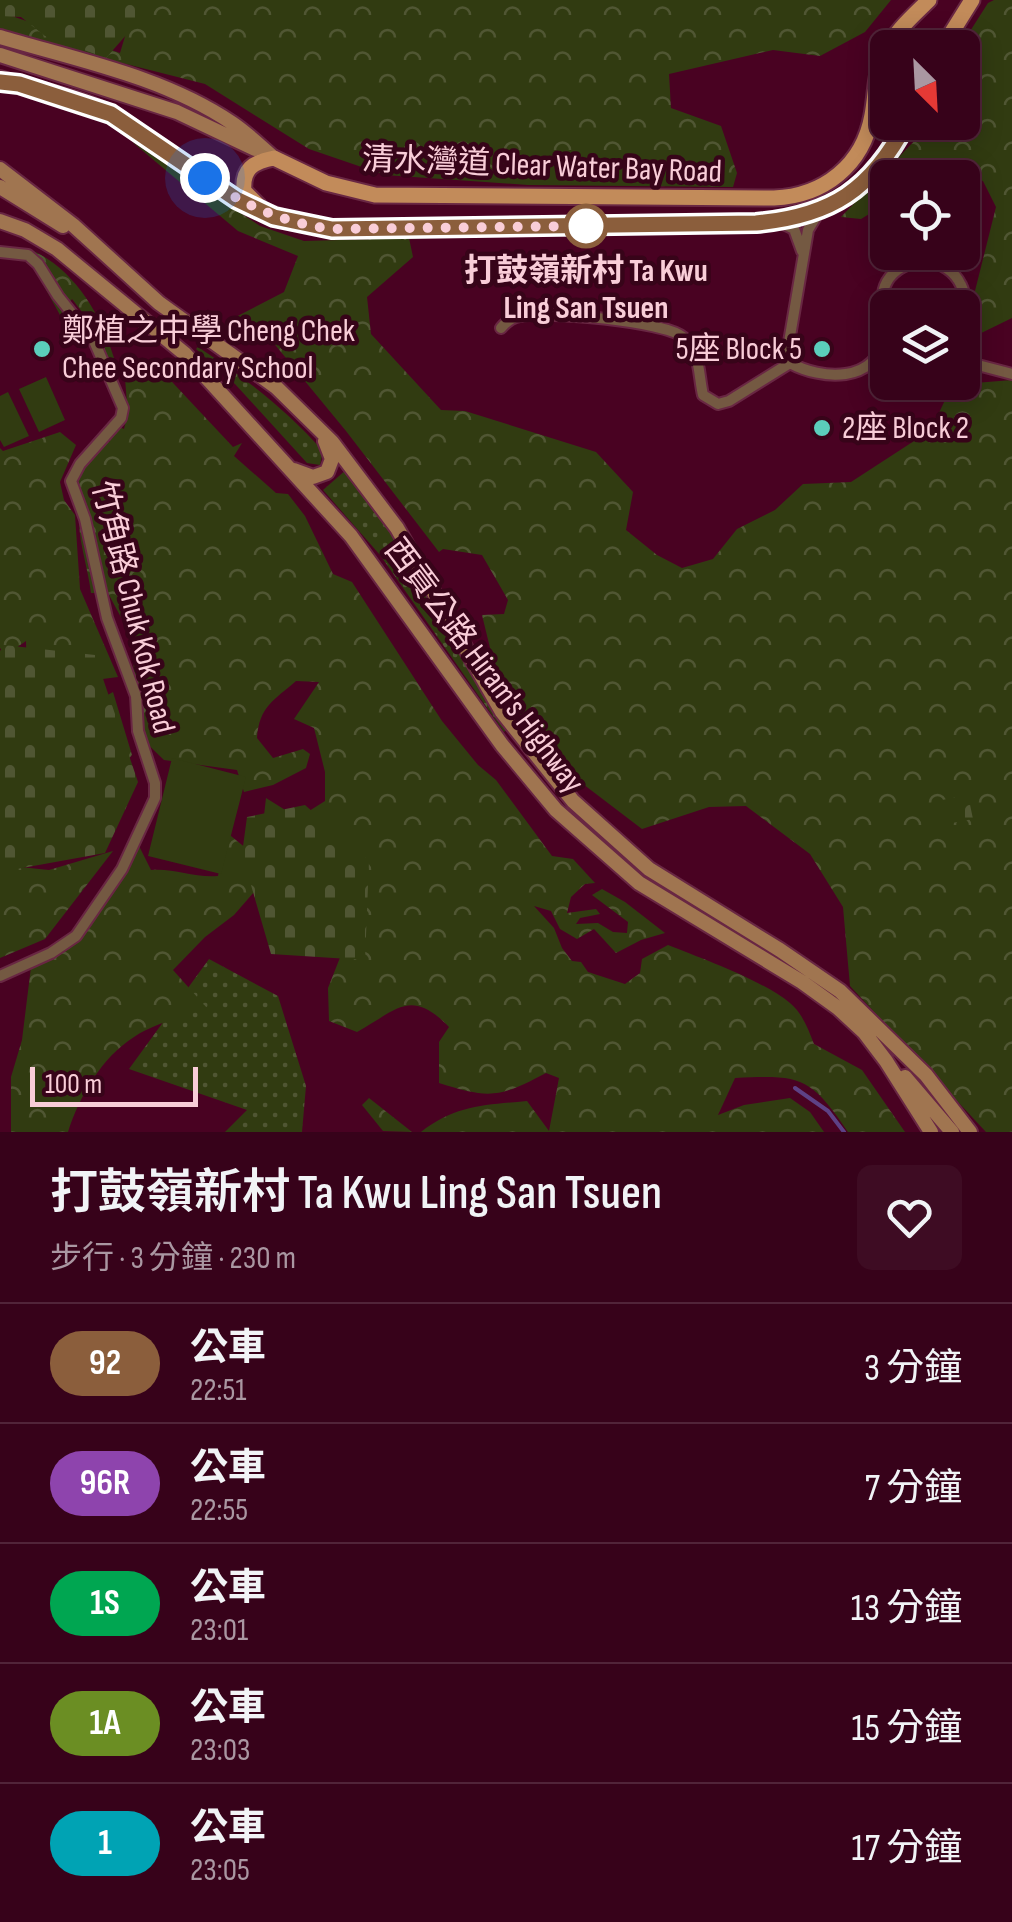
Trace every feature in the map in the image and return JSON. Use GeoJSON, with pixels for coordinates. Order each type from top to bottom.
{"type":"FeatureCollection","features":[{"type":"Feature","properties":{"kind":"main road","name":"清水灣道 Clear Water Bay Road"},"geometry":{"type":"LineString","coordinates":[[0,55],[177,112],[326,183],[375,194],[736,198],[802,195],[832,180],[858,152],[869,129],[878,69],[886,49],[929,0]]}},
{"type":"Feature","properties":{"kind":"main road"},"geometry":{"type":"LineString","coordinates":[[953,30],[972,0]]}},
{"type":"Feature","properties":{"kind":"main road"},"geometry":{"type":"LineString","coordinates":[[1,38],[128,75],[184,96],[234,124],[274,158]]}},
{"type":"Feature","properties":{"kind":"main road","name":"清水灣道 Clear Water Bay Road"},"geometry":{"type":"LineString","coordinates":[[0,80],[111,114],[236,199],[274,217],[332,229],[777,221],[820,210],[848,196],[872,176],[895,140]]}},
{"type":"Feature","properties":{"kind":"main road"},"geometry":{"type":"LineString","coordinates":[[274,158],[250,166],[243,182],[244,191],[274,217]]}},
{"type":"Feature","properties":{"kind":"main road","name":"西貢公路 Hiram's Highway"},"geometry":{"type":"LineString","coordinates":[[0,169],[74,225],[172,313],[255,370],[332,442],[384,508],[502,712],[572,801],[649,868],[803,964],[840,992],[884,1030],[926,1075],[970,1132]]}},
{"type":"Feature","properties":{"kind":"main road"},"geometry":{"type":"LineString","coordinates":[[0,187],[69,230],[123,272]]}},
{"type":"Feature","properties":{"kind":"main road"},"geometry":{"type":"LineString","coordinates":[[0,208],[56,249]]}},
{"type":"Feature","properties":{"kind":"main road","name":"西貢公路 Hiram's Highway"},"geometry":{"type":"LineString","coordinates":[[0,221],[56,249],[185,354],[375,566],[502,745],[567,821],[639,883],[838,1008],[864,1032],[930,1132]]}},
{"type":"Feature","properties":{"kind":"main road"},"geometry":{"type":"LineString","coordinates":[[284,463],[313,477],[321,476],[331,466],[326,444],[308,416]]}},
{"type":"Feature","properties":{"kind":"main road"},"geometry":{"type":"LineString","coordinates":[[864,1032],[952,1132]]}},
{"type":"Feature","properties":{"kind":"street"},"geometry":{"type":"LineString","coordinates":[[790,363],[788,348],[808,230],[820,210]]}},
{"type":"Feature","properties":{"kind":"street"},"geometry":{"type":"LineString","coordinates":[[777,221],[797,233],[804,257]]}},
{"type":"Feature","properties":{"kind":"street","name":"竹角路 Chuk Kok Road"},"geometry":{"type":"LineString","coordinates":[[0,252],[28,255],[38,264],[94,341],[122,408],[121,418],[80,464],[71,481],[85,519],[107,618],[136,696],[138,731],[156,783],[155,798],[122,869],[92,917],[61,948],[0,976]]}},
{"type":"Feature","properties":{"kind":"street"},"geometry":{"type":"LineString","coordinates":[[885,290],[898,270],[915,262],[937,264],[955,275],[962,290]]}},
{"type":"Feature","properties":{"kind":"street"},"geometry":{"type":"LineString","coordinates":[[501,328],[508,320],[526,315],[638,322],[666,328],[682,336],[693,350],[700,366],[703,394],[718,404],[790,363]]}},
{"type":"Feature","properties":{"kind":"street"},"geometry":{"type":"LineString","coordinates":[[790,363],[826,376],[849,374],[870,362]]}},
{"type":"Feature","properties":{"kind":"street"},"geometry":{"type":"LineString","coordinates":[[980,366],[1012,374]]}},
{"type":"Feature","properties":{"kind":"green space"},"geometry":{"type":"Polygon","coordinates":[[[0,0],[143,0],[149,9],[106,58],[45,36],[21,17],[0,16],[0,0]]]}},
{"type":"Feature","properties":{"kind":"green space"},"geometry":{"type":"Polygon","coordinates":[[[122,0],[891,0],[865,32],[820,56],[773,50],[669,74],[671,108],[721,126],[737,173],[733,187],[528,185],[385,175],[309,149],[205,84],[0,28],[0,12],[120,53],[129,23],[122,0]]]}},
{"type":"Feature","properties":{"kind":"green space"},"geometry":{"type":"Polygon","coordinates":[[[1012,0],[1012,318],[980,334],[980,290],[975,290],[996,207],[980,180],[980,160],[896,160],[915,140],[980,140],[980,30],[971,30],[988,3],[1012,0]]]}},
{"type":"Feature","properties":{"kind":"green space"},"geometry":{"type":"Polygon","coordinates":[[[131,141],[260,226],[304,241],[409,238],[413,257],[367,297],[371,334],[441,410],[465,411],[596,452],[633,492],[626,530],[657,555],[682,568],[713,559],[737,529],[775,510],[803,484],[851,482],[931,430],[945,400],[980,400],[980,383],[1012,380],[1012,1132],[986,1132],[850,986],[843,907],[810,854],[746,806],[709,807],[642,829],[579,781],[501,693],[482,615],[504,614],[508,600],[482,555],[443,549],[439,552],[267,335],[228,321],[284,292],[298,256],[238,231],[131,141]]]}},
{"type":"Feature","properties":{"kind":"green space"},"geometry":{"type":"Polygon","coordinates":[[[870,187],[870,213],[861,219],[841,217],[870,187]]]}},
{"type":"Feature","properties":{"kind":"green space"},"geometry":{"type":"Polygon","coordinates":[[[29,249],[59,267],[83,294],[114,358],[108,357],[92,325],[72,299],[60,315],[44,286],[54,283],[29,249]]]}},
{"type":"Feature","properties":{"kind":"green space"},"geometry":{"type":"Polygon","coordinates":[[[198,347],[294,421],[323,451],[320,465],[307,463],[198,347]]]}},
{"type":"Feature","properties":{"kind":"green space"},"geometry":{"type":"Polygon","coordinates":[[[141,358],[137,376],[159,368],[233,447],[242,443],[234,456],[276,493],[288,494],[305,516],[333,574],[352,582],[442,721],[478,765],[496,780],[552,856],[573,859],[595,883],[585,884],[571,897],[567,913],[596,909],[600,914],[580,918],[576,924],[598,923],[613,932],[627,933],[628,922],[592,895],[602,889],[665,933],[616,953],[594,929],[577,939],[560,929],[551,911],[534,906],[554,928],[572,961],[581,962],[588,972],[625,984],[640,973],[642,959],[668,945],[764,986],[795,1007],[814,1044],[862,1070],[905,1132],[848,1132],[824,1100],[802,1083],[757,1077],[735,1078],[718,1115],[744,1105],[790,1098],[810,1112],[824,1132],[421,1132],[458,1111],[527,1101],[549,1131],[559,1078],[546,1073],[494,1093],[471,1092],[439,1083],[439,1042],[449,1027],[436,1015],[414,1005],[394,1010],[357,1032],[329,1021],[328,988],[343,950],[261,842],[266,798],[298,818],[325,801],[325,772],[314,728],[294,719],[319,682],[296,681],[269,705],[261,719],[257,738],[273,758],[303,749],[310,754],[306,768],[273,785],[244,792],[237,770],[164,760],[132,729],[143,710],[134,673],[132,638],[108,593],[91,593],[74,463],[94,442],[110,442],[108,422],[124,429],[125,360],[141,358]]]}},
{"type":"Feature","properties":{"kind":"green space"},"geometry":{"type":"Polygon","coordinates":[[[46,377],[65,420],[39,432],[19,389],[46,377]]]}},
{"type":"Feature","properties":{"kind":"green space"},"geometry":{"type":"Polygon","coordinates":[[[8,392],[29,436],[4,447],[0,440],[0,396],[8,392]]]}},
{"type":"Feature","properties":{"kind":"green space"},"geometry":{"type":"Polygon","coordinates":[[[60,432],[76,445],[60,482],[64,500],[75,515],[80,589],[118,677],[87,681],[88,706],[113,692],[132,755],[121,767],[27,678],[26,641],[6,655],[0,648],[0,448],[3,451],[60,432]]]}},
{"type":"Feature","properties":{"kind":"green space"},"geometry":{"type":"Polygon","coordinates":[[[347,469],[410,565],[504,732],[380,555],[323,490],[347,469]]]}},
{"type":"Feature","properties":{"kind":"green space"},"geometry":{"type":"Polygon","coordinates":[[[4,645],[95,655],[138,782],[105,853],[0,872],[0,651],[4,645]]]}},
{"type":"Feature","properties":{"kind":"green space"},"geometry":{"type":"Polygon","coordinates":[[[172,758],[246,777],[221,874],[148,856],[172,758]]]}},
{"type":"Feature","properties":{"kind":"green space"},"geometry":{"type":"Polygon","coordinates":[[[968,795],[973,819],[942,825],[937,801],[968,795]]]}},
{"type":"Feature","properties":{"kind":"green space"},"geometry":{"type":"Polygon","coordinates":[[[305,805],[369,861],[365,960],[271,954],[242,854],[247,817],[305,805]]]}},
{"type":"Feature","properties":{"kind":"green space"},"geometry":{"type":"Polygon","coordinates":[[[226,832],[263,862],[268,876],[234,915],[205,937],[173,970],[207,1008],[151,1028],[122,1045],[93,1079],[68,1132],[11,1132],[11,1077],[22,1040],[31,967],[93,916],[138,844],[151,870],[218,876],[226,832]]]}},
{"type":"Feature","properties":{"kind":"green space"},"geometry":{"type":"Polygon","coordinates":[[[113,851],[45,939],[0,958],[0,865],[49,870],[113,851]]]}},
{"type":"Feature","properties":{"kind":"green space"},"geometry":{"type":"Polygon","coordinates":[[[209,959],[278,996],[306,1086],[302,1132],[225,1132],[247,1110],[129,1069],[209,959]]]}},
{"type":"Feature","properties":{"kind":"green space"},"geometry":{"type":"Polygon","coordinates":[[[369,1098],[412,1132],[383,1131],[362,1105],[369,1098]]]}},
{"type":"Feature","properties":{"kind":"waterway"},"geometry":{"type":"LineString","coordinates":[[795,1088],[828,1111],[844,1132]]}},
{"type":"Feature","properties":{"kind":"bus line","name":"92"},"geometry":{"type":"LineString","coordinates":[[0,82],[19,84],[111,114],[236,199],[274,217],[332,229],[756,223],[791,219],[836,203],[861,186],[882,164],[897,140]]}},
{"type":"Feature","properties":{"kind":"place","name":"打鼓嶺新村 Ta Kwu Ling San Tsuen"},"geometry":{"type":"Point","coordinates":[586,226]}},
{"type":"Feature","properties":{"kind":"place","name":"鄭植之中學 Cheng Chek Chee Secondary School"},"geometry":{"type":"Point","coordinates":[42,349]}},
{"type":"Feature","properties":{"kind":"place","name":"5座 Block 5"},"geometry":{"type":"Point","coordinates":[822,349]}},
{"type":"Feature","properties":{"kind":"place","name":"2座 Block 2"},"geometry":{"type":"Point","coordinates":[822,428]}},
{"type":"Feature","properties":{"kind":"route"},"geometry":{"type":"LineString","coordinates":[[205,178],[236,199],[304,226],[586,226]]}}]}
